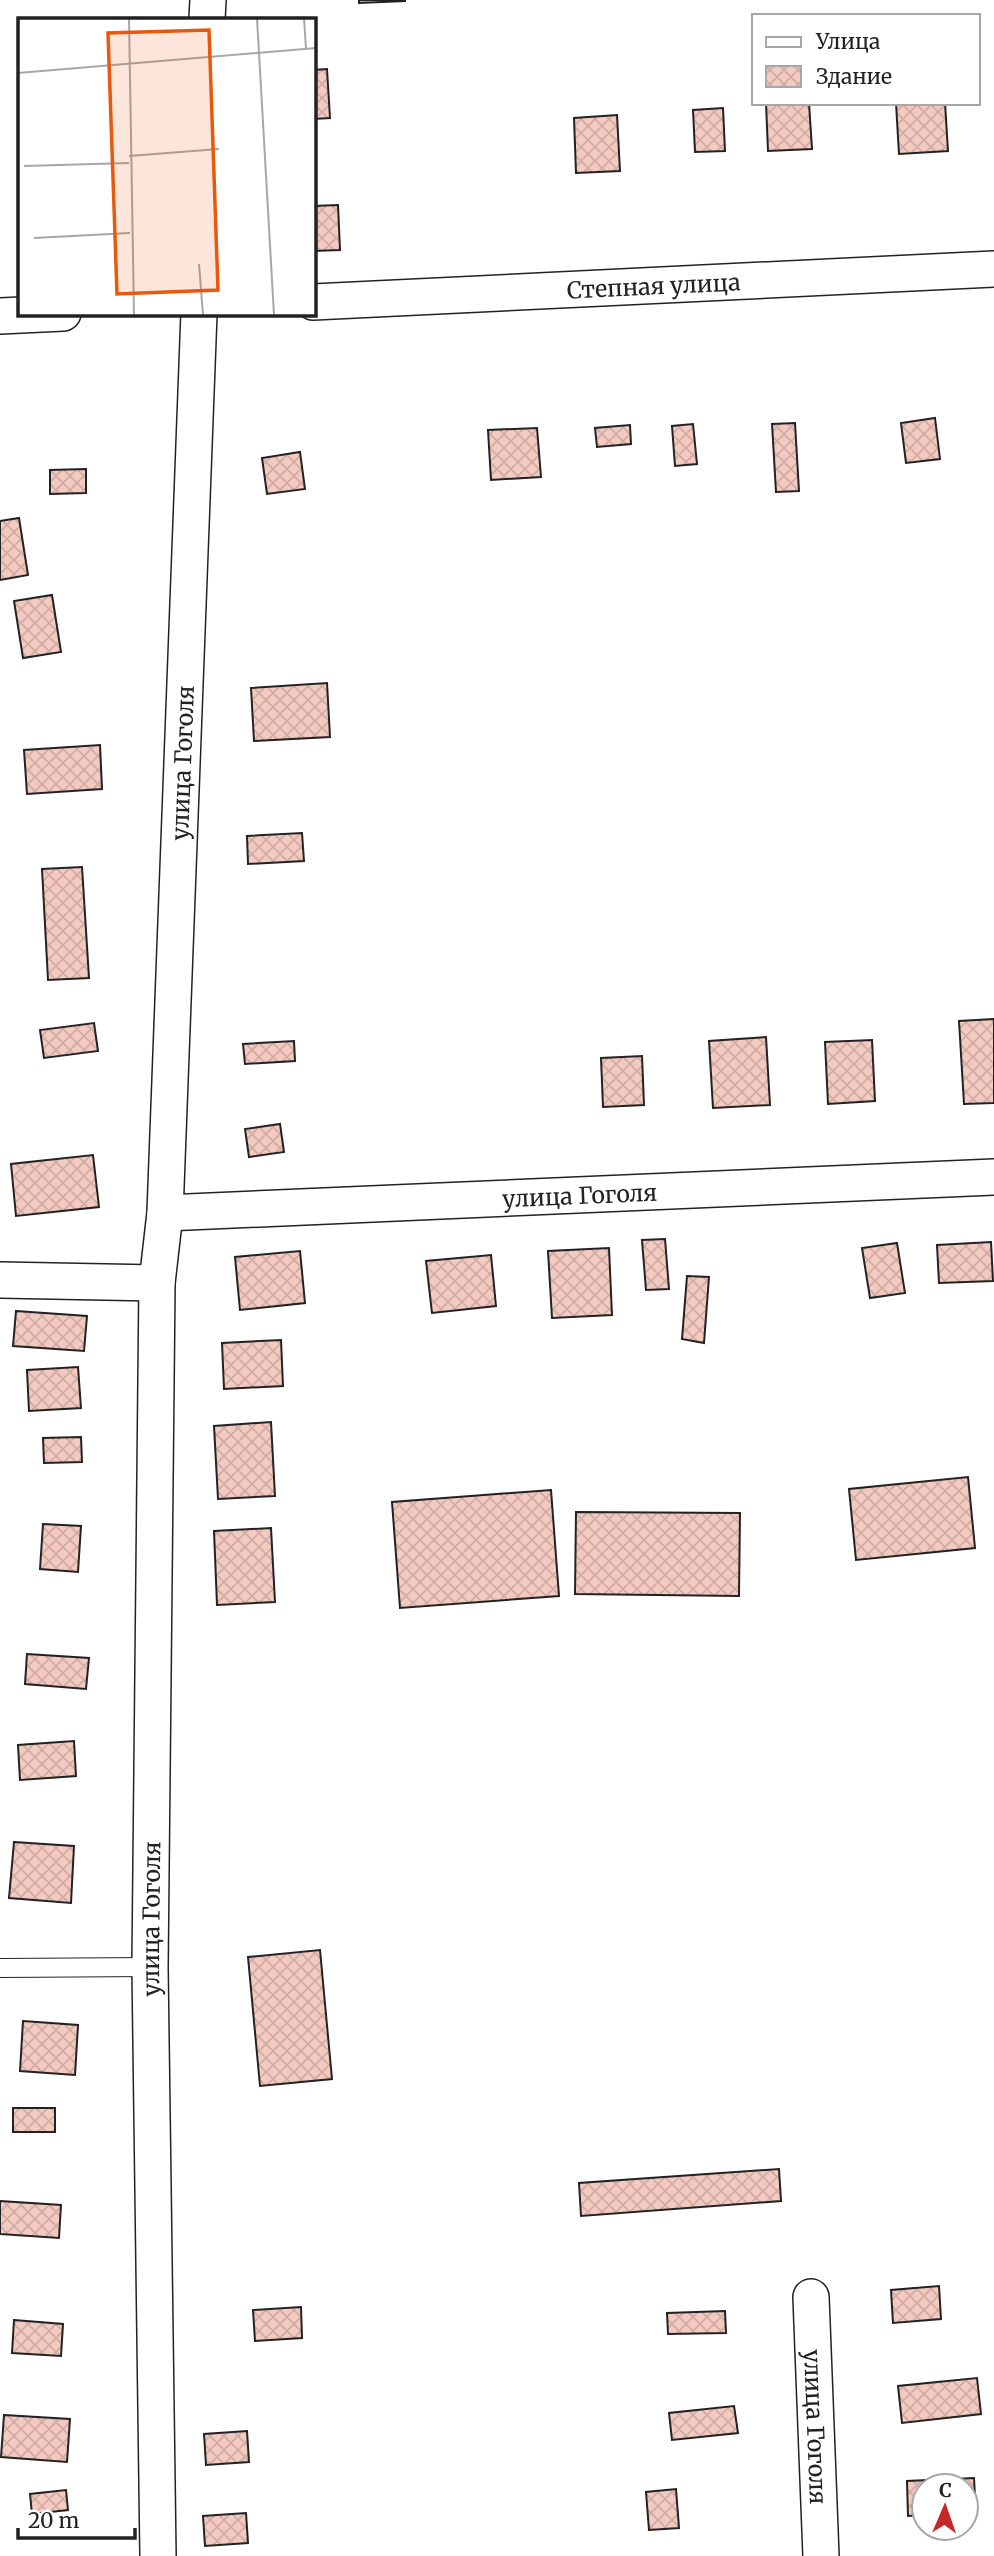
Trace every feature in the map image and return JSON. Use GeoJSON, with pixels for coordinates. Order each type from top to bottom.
{"type":"FeatureCollection","features":[{"type":"Feature","properties":{"kind":"street"},"geometry":{"type":"LineString","coordinates":[[207,18],[208,0]]}},
{"type":"Feature","properties":{"kind":"street","name":"Степная улица"},"geometry":{"type":"LineString","coordinates":[[315,302],[994,269]]}},
{"type":"Feature","properties":{"kind":"street"},"geometry":{"type":"LineString","coordinates":[[0,316],[21,315]]}},
{"type":"Feature","properties":{"kind":"street","name":"улица Гоголя"},"geometry":{"type":"LineString","coordinates":[[158,2556],[150,1967],[157,1283],[165,1213],[199,315]]}},
{"type":"Feature","properties":{"kind":"street","name":"улица Гоголя"},"geometry":{"type":"LineString","coordinates":[[165,1213],[994,1177]]}},
{"type":"Feature","properties":{"kind":"street"},"geometry":{"type":"LineString","coordinates":[[0,1280],[157,1283]]}},
{"type":"Feature","properties":{"kind":"street","name":"улица Гоголя"},"geometry":{"type":"LineString","coordinates":[[811,2297],[821,2556]]}},
{"type":"Feature","properties":{"kind":"lane"},"geometry":{"type":"LineString","coordinates":[[0,1968],[150,1967]]}},
{"type":"Feature","properties":{"kind":"building"},"geometry":{"type":"Polygon","coordinates":[[[359,0],[405,0],[405,1],[359,3],[359,0]]]}},
{"type":"Feature","properties":{"kind":"building"},"geometry":{"type":"Polygon","coordinates":[[[327,69],[330,118],[315,119],[315,70],[327,69]]]}},
{"type":"Feature","properties":{"kind":"building"},"geometry":{"type":"Polygon","coordinates":[[[766,105],[809,105],[812,149],[768,151],[766,105]]]}},
{"type":"Feature","properties":{"kind":"building"},"geometry":{"type":"Polygon","coordinates":[[[896,105],[945,105],[948,151],[899,154],[896,105]]]}},
{"type":"Feature","properties":{"kind":"building"},"geometry":{"type":"Polygon","coordinates":[[[723,108],[725,151],[695,152],[693,110],[723,108]]]}},
{"type":"Feature","properties":{"kind":"building"},"geometry":{"type":"Polygon","coordinates":[[[617,115],[620,171],[576,173],[574,118],[617,115]]]}},
{"type":"Feature","properties":{"kind":"building"},"geometry":{"type":"Polygon","coordinates":[[[338,205],[340,250],[315,251],[315,206],[338,205]]]}},
{"type":"Feature","properties":{"kind":"building"},"geometry":{"type":"Polygon","coordinates":[[[935,418],[940,459],[906,463],[901,423],[935,418]]]}},
{"type":"Feature","properties":{"kind":"building"},"geometry":{"type":"Polygon","coordinates":[[[795,423],[799,491],[776,492],[772,424],[795,423]]]}},
{"type":"Feature","properties":{"kind":"building"},"geometry":{"type":"Polygon","coordinates":[[[693,424],[697,464],[675,466],[672,426],[693,424]]]}},
{"type":"Feature","properties":{"kind":"building"},"geometry":{"type":"Polygon","coordinates":[[[630,425],[631,444],[597,447],[595,428],[630,425]]]}},
{"type":"Feature","properties":{"kind":"building"},"geometry":{"type":"Polygon","coordinates":[[[537,428],[541,477],[491,480],[488,430],[537,428]]]}},
{"type":"Feature","properties":{"kind":"building"},"geometry":{"type":"Polygon","coordinates":[[[300,452],[305,489],[267,494],[262,458],[300,452]]]}},
{"type":"Feature","properties":{"kind":"building"},"geometry":{"type":"Polygon","coordinates":[[[86,469],[86,493],[50,494],[50,470],[86,469]]]}},
{"type":"Feature","properties":{"kind":"building"},"geometry":{"type":"Polygon","coordinates":[[[19,518],[28,575],[0,580],[0,521],[19,518]]]}},
{"type":"Feature","properties":{"kind":"building"},"geometry":{"type":"Polygon","coordinates":[[[52,595],[61,652],[23,658],[14,601],[52,595]]]}},
{"type":"Feature","properties":{"kind":"building"},"geometry":{"type":"Polygon","coordinates":[[[327,683],[330,737],[254,741],[251,688],[327,683]]]}},
{"type":"Feature","properties":{"kind":"building"},"geometry":{"type":"Polygon","coordinates":[[[100,745],[102,789],[27,794],[24,750],[100,745]]]}},
{"type":"Feature","properties":{"kind":"building"},"geometry":{"type":"Polygon","coordinates":[[[302,833],[304,861],[248,864],[247,836],[302,833]]]}},
{"type":"Feature","properties":{"kind":"building"},"geometry":{"type":"Polygon","coordinates":[[[82,867],[89,978],[48,980],[42,869],[82,867]]]}},
{"type":"Feature","properties":{"kind":"building"},"geometry":{"type":"Polygon","coordinates":[[[994,1019],[994,1103],[964,1104],[959,1021],[994,1019]]]}},
{"type":"Feature","properties":{"kind":"building"},"geometry":{"type":"Polygon","coordinates":[[[94,1023],[98,1051],[44,1058],[40,1030],[94,1023]]]}},
{"type":"Feature","properties":{"kind":"building"},"geometry":{"type":"Polygon","coordinates":[[[766,1037],[770,1105],[713,1108],[709,1041],[766,1037]]]}},
{"type":"Feature","properties":{"kind":"building"},"geometry":{"type":"Polygon","coordinates":[[[872,1040],[875,1101],[828,1104],[825,1042],[872,1040]]]}},
{"type":"Feature","properties":{"kind":"building"},"geometry":{"type":"Polygon","coordinates":[[[294,1041],[295,1061],[245,1064],[243,1044],[294,1041]]]}},
{"type":"Feature","properties":{"kind":"building"},"geometry":{"type":"Polygon","coordinates":[[[642,1056],[644,1105],[603,1107],[601,1058],[642,1056]]]}},
{"type":"Feature","properties":{"kind":"building"},"geometry":{"type":"Polygon","coordinates":[[[280,1124],[284,1152],[249,1157],[245,1129],[280,1124]]]}},
{"type":"Feature","properties":{"kind":"building"},"geometry":{"type":"Polygon","coordinates":[[[93,1155],[99,1207],[16,1216],[11,1164],[93,1155]]]}},
{"type":"Feature","properties":{"kind":"building"},"geometry":{"type":"Polygon","coordinates":[[[665,1239],[669,1289],[646,1290],[642,1240],[665,1239]]]}},
{"type":"Feature","properties":{"kind":"building"},"geometry":{"type":"Polygon","coordinates":[[[991,1242],[993,1281],[939,1283],[937,1245],[991,1242]]]}},
{"type":"Feature","properties":{"kind":"building"},"geometry":{"type":"Polygon","coordinates":[[[897,1243],[905,1293],[870,1298],[862,1248],[897,1243]]]}},
{"type":"Feature","properties":{"kind":"building"},"geometry":{"type":"Polygon","coordinates":[[[609,1248],[612,1315],[552,1318],[548,1251],[609,1248]]]}},
{"type":"Feature","properties":{"kind":"building"},"geometry":{"type":"Polygon","coordinates":[[[300,1251],[305,1303],[240,1310],[235,1257],[300,1251]]]}},
{"type":"Feature","properties":{"kind":"building"},"geometry":{"type":"Polygon","coordinates":[[[491,1255],[496,1306],[432,1313],[426,1261],[491,1255]]]}},
{"type":"Feature","properties":{"kind":"building"},"geometry":{"type":"Polygon","coordinates":[[[687,1276],[709,1277],[704,1343],[682,1339],[687,1276]]]}},
{"type":"Feature","properties":{"kind":"building"},"geometry":{"type":"Polygon","coordinates":[[[16,1311],[87,1316],[84,1351],[13,1346],[16,1311]]]}},
{"type":"Feature","properties":{"kind":"building"},"geometry":{"type":"Polygon","coordinates":[[[281,1340],[283,1386],[224,1389],[222,1343],[281,1340]]]}},
{"type":"Feature","properties":{"kind":"building"},"geometry":{"type":"Polygon","coordinates":[[[78,1367],[81,1408],[29,1411],[27,1370],[78,1367]]]}},
{"type":"Feature","properties":{"kind":"building"},"geometry":{"type":"Polygon","coordinates":[[[271,1422],[275,1496],[218,1499],[214,1426],[271,1422]]]}},
{"type":"Feature","properties":{"kind":"building"},"geometry":{"type":"Polygon","coordinates":[[[81,1437],[82,1462],[44,1463],[43,1438],[81,1437]]]}},
{"type":"Feature","properties":{"kind":"building"},"geometry":{"type":"Polygon","coordinates":[[[968,1477],[975,1548],[856,1560],[849,1489],[968,1477]]]}},
{"type":"Feature","properties":{"kind":"building"},"geometry":{"type":"Polygon","coordinates":[[[551,1490],[559,1596],[400,1608],[392,1502],[551,1490]]]}},
{"type":"Feature","properties":{"kind":"building"},"geometry":{"type":"Polygon","coordinates":[[[576,1512],[740,1513],[739,1596],[575,1594],[576,1512]]]}},
{"type":"Feature","properties":{"kind":"building"},"geometry":{"type":"Polygon","coordinates":[[[43,1524],[81,1526],[78,1572],[40,1569],[43,1524]]]}},
{"type":"Feature","properties":{"kind":"building"},"geometry":{"type":"Polygon","coordinates":[[[271,1528],[275,1602],[217,1605],[214,1531],[271,1528]]]}},
{"type":"Feature","properties":{"kind":"building"},"geometry":{"type":"Polygon","coordinates":[[[27,1654],[89,1658],[86,1689],[25,1684],[27,1654]]]}},
{"type":"Feature","properties":{"kind":"building"},"geometry":{"type":"Polygon","coordinates":[[[74,1741],[76,1776],[20,1780],[18,1745],[74,1741]]]}},
{"type":"Feature","properties":{"kind":"building"},"geometry":{"type":"Polygon","coordinates":[[[14,1842],[74,1846],[71,1903],[9,1898],[14,1842]]]}},
{"type":"Feature","properties":{"kind":"building"},"geometry":{"type":"Polygon","coordinates":[[[320,1950],[332,2079],[260,2086],[248,1957],[320,1950]]]}},
{"type":"Feature","properties":{"kind":"building"},"geometry":{"type":"Polygon","coordinates":[[[23,2021],[78,2025],[75,2075],[20,2071],[23,2021]]]}},
{"type":"Feature","properties":{"kind":"building"},"geometry":{"type":"Polygon","coordinates":[[[13,2108],[55,2108],[55,2132],[13,2132],[13,2108]]]}},
{"type":"Feature","properties":{"kind":"building"},"geometry":{"type":"Polygon","coordinates":[[[779,2169],[781,2201],[581,2216],[579,2183],[779,2169]]]}},
{"type":"Feature","properties":{"kind":"building"},"geometry":{"type":"Polygon","coordinates":[[[0,2201],[61,2205],[59,2238],[0,2234],[0,2201]]]}},
{"type":"Feature","properties":{"kind":"building"},"geometry":{"type":"Polygon","coordinates":[[[939,2286],[941,2319],[893,2323],[891,2290],[939,2286]]]}},
{"type":"Feature","properties":{"kind":"building"},"geometry":{"type":"Polygon","coordinates":[[[301,2307],[302,2338],[255,2341],[253,2310],[301,2307]]]}},
{"type":"Feature","properties":{"kind":"building"},"geometry":{"type":"Polygon","coordinates":[[[725,2311],[726,2333],[668,2334],[667,2313],[725,2311]]]}},
{"type":"Feature","properties":{"kind":"building"},"geometry":{"type":"Polygon","coordinates":[[[14,2320],[63,2324],[61,2356],[12,2353],[14,2320]]]}},
{"type":"Feature","properties":{"kind":"building"},"geometry":{"type":"Polygon","coordinates":[[[977,2378],[981,2414],[902,2423],[898,2386],[977,2378]]]}},
{"type":"Feature","properties":{"kind":"building"},"geometry":{"type":"Polygon","coordinates":[[[734,2406],[738,2433],[672,2440],[669,2413],[734,2406]]]}},
{"type":"Feature","properties":{"kind":"building"},"geometry":{"type":"Polygon","coordinates":[[[4,2415],[70,2419],[67,2462],[1,2457],[4,2415]]]}},
{"type":"Feature","properties":{"kind":"building"},"geometry":{"type":"Polygon","coordinates":[[[247,2431],[249,2462],[206,2465],[204,2434],[247,2431]]]}},
{"type":"Feature","properties":{"kind":"building"},"geometry":{"type":"Polygon","coordinates":[[[907,2481],[910,2481],[908,2516],[907,2481]]]}},
{"type":"Feature","properties":{"kind":"building"},"geometry":{"type":"Polygon","coordinates":[[[676,2489],[679,2528],[649,2530],[646,2492],[676,2489]]]}},
{"type":"Feature","properties":{"kind":"building"},"geometry":{"type":"Polygon","coordinates":[[[66,2490],[68,2510],[32,2514],[30,2494],[66,2490]]]}},
{"type":"Feature","properties":{"kind":"building"},"geometry":{"type":"Polygon","coordinates":[[[246,2513],[248,2543],[205,2546],[203,2516],[246,2513]]]}}]}
